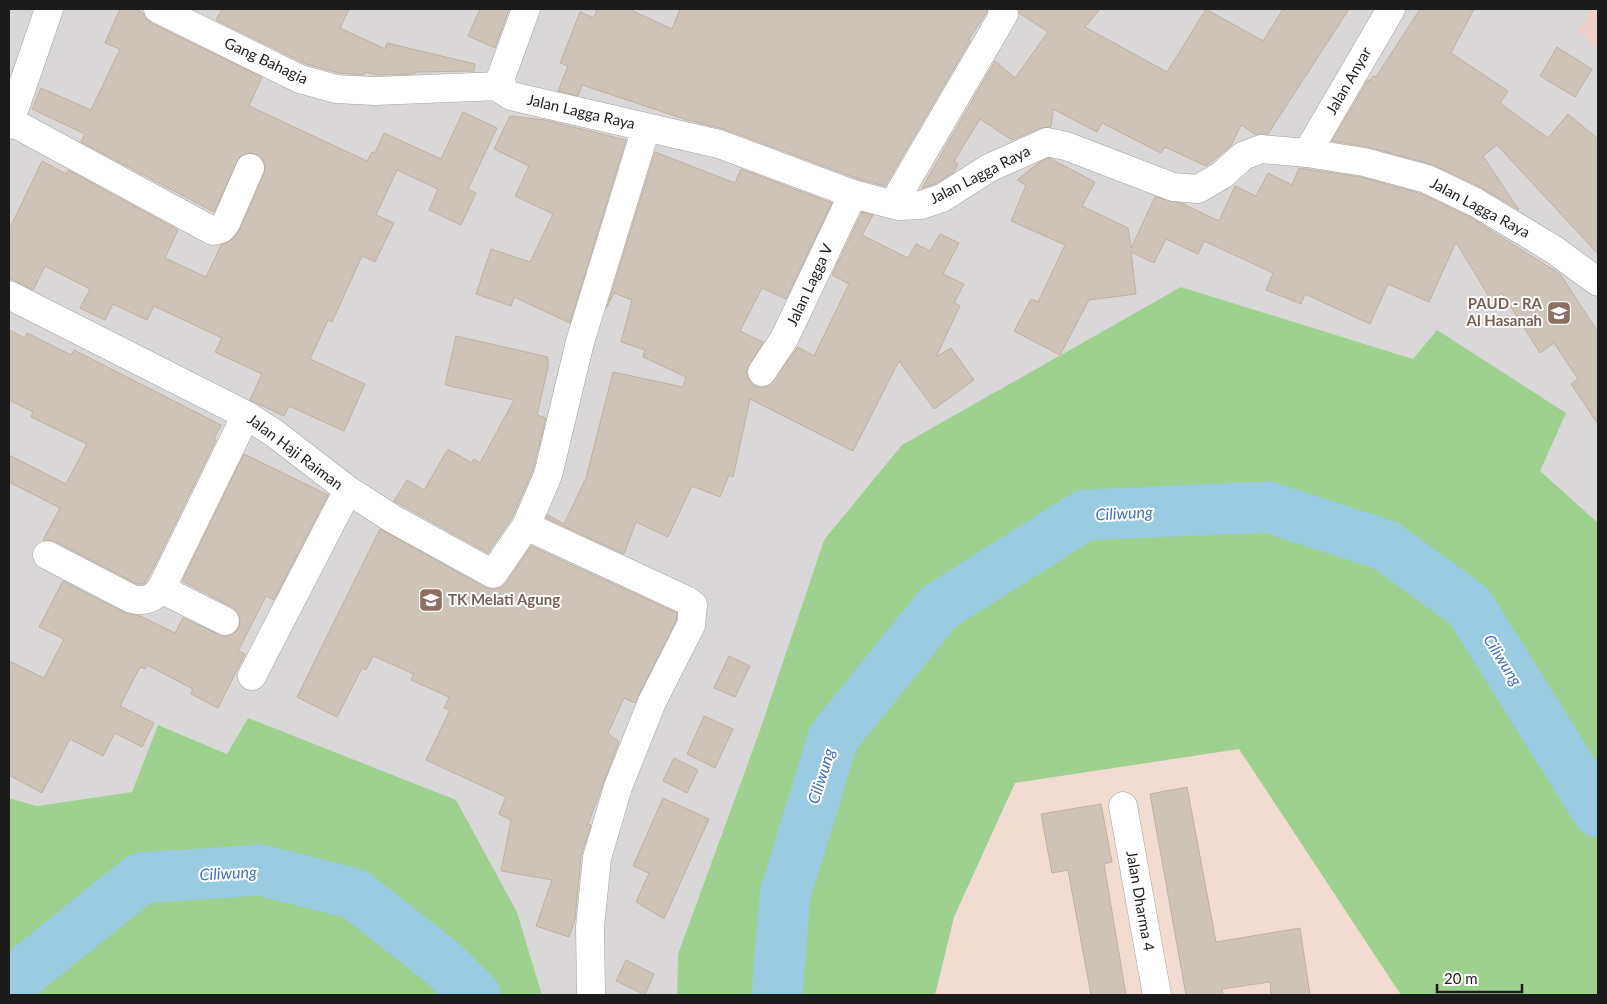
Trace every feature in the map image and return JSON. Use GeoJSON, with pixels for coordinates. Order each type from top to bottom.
{"type":"FeatureCollection","features":[{"type":"Feature","properties":{"kind":"street"},"geometry":{"type":"LineString","coordinates":[[50,9],[9,123],[213,231],[221,229],[226,223],[250,168]]}},
{"type":"Feature","properties":{"kind":"street","name":"Gang Bahagia"},"geometry":{"type":"LineString","coordinates":[[158,9],[300,79],[336,89],[375,91],[500,86]]}},
{"type":"Feature","properties":{"kind":"street"},"geometry":{"type":"LineString","coordinates":[[500,86],[500,77],[526,9]]}},
{"type":"Feature","properties":{"kind":"street"},"geometry":{"type":"LineString","coordinates":[[892,204],[1004,14],[1002,9]]}},
{"type":"Feature","properties":{"kind":"street","name":"Jalan Anyar"},"geometry":{"type":"LineString","coordinates":[[1307,153],[1392,9]]}},
{"type":"Feature","properties":{"kind":"street","name":"Jalan Lagga Raya"},"geometry":{"type":"LineString","coordinates":[[500,86],[503,92],[512,96],[719,144],[853,194],[892,204],[921,205],[942,198],[989,168],[1046,142],[1066,146],[1173,186],[1198,189],[1222,175],[1243,156],[1261,149],[1307,153],[1364,162],[1426,179],[1476,202],[1553,249],[1598,282]]}},
{"type":"Feature","properties":{"kind":"street"},"geometry":{"type":"LineString","coordinates":[[591,995],[590,927],[598,858],[618,787],[652,702],[691,625],[694,613],[693,605],[686,600],[526,526],[548,475],[580,342],[646,128]]}},
{"type":"Feature","properties":{"kind":"street","name":"Jalan Lagga V"},"geometry":{"type":"LineString","coordinates":[[762,372],[784,339],[853,194]]}},
{"type":"Feature","properties":{"kind":"street","name":"Jalan Haji Raiman"},"geometry":{"type":"LineString","coordinates":[[9,295],[246,415],[274,433],[348,490],[490,573],[496,571],[526,526]]}},
{"type":"Feature","properties":{"kind":"street"},"geometry":{"type":"LineString","coordinates":[[48,555],[132,599],[146,600],[156,594],[246,415]]}},
{"type":"Feature","properties":{"kind":"street"},"geometry":{"type":"LineString","coordinates":[[252,676],[348,490]]}},
{"type":"Feature","properties":{"kind":"street"},"geometry":{"type":"LineString","coordinates":[[160,589],[225,621]]}},
{"type":"Feature","properties":{"kind":"street","name":"Jalan Dharma 4"},"geometry":{"type":"LineString","coordinates":[[1124,806],[1157,995]]}},
{"type":"Feature","properties":{"kind":"shaded area"},"geometry":{"type":"Polygon","coordinates":[[[9,9],[1591,9],[1579,31],[1598,49],[1598,523],[1539,471],[1438,330],[1413,359],[1181,287],[824,540],[760,730],[678,954],[677,995],[542,995],[517,912],[248,718],[227,754],[158,725],[133,792],[37,806],[9,798],[9,9]]]}},
{"type":"Feature","properties":{"kind":"shaded area"},"geometry":{"type":"Polygon","coordinates":[[[1591,9],[1598,9],[1598,49],[1579,31],[1591,9]]]}},
{"type":"Feature","properties":{"kind":"shaded area"},"geometry":{"type":"Polygon","coordinates":[[[1063,610],[1553,995],[847,995],[1063,610]]]}},
{"type":"Feature","properties":{"kind":"green space"},"geometry":{"type":"Polygon","coordinates":[[[1181,287],[1413,359],[1437,330],[1566,413],[1540,471],[1598,523],[1598,995],[1401,995],[1239,749],[1015,783],[954,917],[935,995],[677,995],[678,954],[760,730],[824,540],[902,445],[1181,287]]]}},
{"type":"Feature","properties":{"kind":"green space"},"geometry":{"type":"Polygon","coordinates":[[[248,718],[456,800],[517,912],[542,995],[9,995],[9,798],[37,806],[132,792],[158,725],[227,754],[248,718]]]}},
{"type":"Feature","properties":{"kind":"building"},"geometry":{"type":"Polygon","coordinates":[[[120,9],[135,9],[143,13],[151,23],[262,77],[249,106],[367,161],[372,152],[375,153],[384,133],[441,159],[463,112],[497,128],[468,189],[476,193],[461,225],[429,210],[438,189],[397,170],[376,215],[394,223],[375,262],[362,256],[332,322],[328,320],[310,359],[365,384],[344,431],[289,406],[284,416],[250,400],[262,374],[215,352],[222,338],[154,306],[147,320],[113,304],[105,320],[80,308],[90,289],[45,266],[33,290],[9,278],[9,230],[42,161],[66,174],[68,170],[178,230],[165,258],[206,277],[221,245],[233,239],[240,229],[264,174],[265,166],[263,159],[257,154],[248,153],[240,156],[214,212],[81,142],[85,134],[32,109],[41,88],[91,110],[120,49],[105,43],[120,9]]]}},
{"type":"Feature","properties":{"kind":"building"},"geometry":{"type":"Polygon","coordinates":[[[222,9],[349,9],[340,28],[385,49],[387,43],[475,64],[474,71],[378,75],[365,72],[364,75],[339,73],[306,64],[216,20],[222,9]]]}},
{"type":"Feature","properties":{"kind":"building"},"geometry":{"type":"Polygon","coordinates":[[[480,9],[509,9],[495,48],[468,36],[480,9]]]}},
{"type":"Feature","properties":{"kind":"building"},"geometry":{"type":"Polygon","coordinates":[[[597,9],[629,9],[672,29],[680,9],[987,9],[987,12],[969,39],[970,41],[885,186],[858,179],[724,129],[687,120],[582,85],[578,96],[558,91],[568,66],[560,63],[580,12],[594,18],[597,9]]]}},
{"type":"Feature","properties":{"kind":"building"},"geometry":{"type":"Polygon","coordinates":[[[1019,9],[1100,9],[1085,27],[1167,72],[1206,9],[1263,41],[1283,9],[1349,9],[1268,134],[1255,134],[1241,125],[1231,146],[1206,166],[1165,147],[1161,153],[1102,123],[1097,132],[1053,109],[1051,127],[1041,128],[1012,140],[980,119],[954,161],[958,164],[954,172],[935,184],[922,188],[995,61],[1015,78],[1048,32],[1019,13],[1019,9]]]}},
{"type":"Feature","properties":{"kind":"building"},"geometry":{"type":"Polygon","coordinates":[[[1420,9],[1474,9],[1451,53],[1508,91],[1500,103],[1548,138],[1568,114],[1598,139],[1598,254],[1497,145],[1483,156],[1519,210],[1482,188],[1431,164],[1368,147],[1332,141],[1368,80],[1370,81],[1373,76],[1376,77],[1420,9]]]}},
{"type":"Feature","properties":{"kind":"building"},"geometry":{"type":"Polygon","coordinates":[[[1557,47],[1592,69],[1575,97],[1540,76],[1557,47]]]}},
{"type":"Feature","properties":{"kind":"building"},"geometry":{"type":"Polygon","coordinates":[[[510,116],[545,120],[626,140],[570,323],[514,297],[511,306],[476,294],[491,249],[530,262],[553,214],[515,196],[529,166],[494,149],[510,116]]]}},
{"type":"Feature","properties":{"kind":"building"},"geometry":{"type":"Polygon","coordinates":[[[655,152],[735,183],[741,169],[832,203],[786,299],[762,288],[740,331],[763,342],[746,371],[753,385],[761,388],[769,386],[798,347],[814,356],[849,284],[832,275],[862,212],[873,215],[862,235],[908,258],[916,244],[930,251],[940,234],[959,243],[943,274],[964,284],[954,303],[960,306],[936,357],[951,348],[974,380],[934,409],[899,361],[853,451],[750,399],[733,477],[729,475],[720,497],[692,486],[668,537],[636,522],[624,554],[546,518],[548,515],[564,524],[586,478],[613,372],[683,387],[686,377],[643,357],[645,350],[621,342],[632,300],[614,293],[607,307],[655,152]]]}},
{"type":"Feature","properties":{"kind":"building"},"geometry":{"type":"Polygon","coordinates":[[[1049,158],[1095,182],[1082,206],[1128,228],[1131,248],[1155,197],[1181,203],[1219,221],[1235,186],[1256,196],[1268,173],[1292,185],[1299,168],[1361,177],[1422,194],[1468,216],[1560,274],[1598,332],[1598,424],[1571,384],[1578,379],[1554,343],[1540,353],[1502,293],[1491,300],[1456,242],[1429,302],[1388,284],[1370,324],[1305,294],[1301,304],[1266,290],[1273,273],[1204,241],[1198,254],[1166,239],[1154,263],[1131,252],[1136,294],[1089,300],[1060,355],[1014,331],[1031,299],[1038,302],[1065,245],[1011,221],[1026,185],[1017,180],[1040,162],[1049,158]]]}},
{"type":"Feature","properties":{"kind":"building"},"geometry":{"type":"Polygon","coordinates":[[[9,330],[25,338],[27,333],[71,355],[74,350],[221,425],[214,439],[216,440],[144,584],[137,584],[54,541],[43,540],[60,508],[9,482],[9,455],[66,484],[87,444],[31,417],[33,412],[9,400],[9,330]]]}},
{"type":"Feature","properties":{"kind":"building"},"geometry":{"type":"Polygon","coordinates":[[[456,336],[548,357],[548,367],[537,415],[546,418],[533,470],[512,518],[488,553],[394,501],[407,480],[424,490],[448,449],[472,463],[474,459],[480,463],[514,400],[445,385],[456,336]]]}},
{"type":"Feature","properties":{"kind":"building"},"geometry":{"type":"Polygon","coordinates":[[[244,454],[328,495],[274,600],[266,596],[238,651],[245,654],[218,708],[191,694],[193,689],[147,665],[145,669],[140,667],[120,706],[154,723],[142,747],[115,733],[103,756],[70,739],[42,793],[9,775],[9,661],[44,678],[64,639],[39,627],[63,581],[125,613],[140,616],[175,633],[183,618],[225,637],[233,634],[239,628],[240,620],[238,613],[232,607],[182,581],[244,454]]]}},
{"type":"Feature","properties":{"kind":"building"},"geometry":{"type":"Polygon","coordinates":[[[380,529],[486,588],[500,588],[506,583],[531,546],[677,613],[676,621],[635,703],[624,698],[608,733],[619,742],[588,824],[591,825],[581,856],[575,919],[569,937],[536,926],[552,880],[501,871],[511,820],[499,814],[506,797],[426,760],[450,710],[444,708],[449,697],[411,680],[414,674],[373,656],[366,670],[362,668],[337,717],[297,697],[380,529]]]}},
{"type":"Feature","properties":{"kind":"building"},"geometry":{"type":"Polygon","coordinates":[[[729,656],[750,666],[735,697],[714,688],[729,656]]]}},
{"type":"Feature","properties":{"kind":"building"},"geometry":{"type":"Polygon","coordinates":[[[704,716],[733,729],[715,768],[687,754],[704,716]]]}},
{"type":"Feature","properties":{"kind":"building"},"geometry":{"type":"Polygon","coordinates":[[[674,758],[698,770],[687,793],[663,781],[674,758]]]}},
{"type":"Feature","properties":{"kind":"building"},"geometry":{"type":"Polygon","coordinates":[[[1187,787],[1216,942],[1300,928],[1310,995],[1271,995],[1270,982],[1222,989],[1223,995],[1186,995],[1150,794],[1187,787]]]}},
{"type":"Feature","properties":{"kind":"building"},"geometry":{"type":"Polygon","coordinates":[[[663,798],[709,819],[664,919],[636,902],[649,873],[633,866],[663,798]]]}},
{"type":"Feature","properties":{"kind":"building"},"geometry":{"type":"Polygon","coordinates":[[[1101,804],[1112,862],[1104,864],[1126,995],[1091,995],[1068,870],[1052,873],[1041,814],[1101,804]]]}},
{"type":"Feature","properties":{"kind":"building"},"geometry":{"type":"Polygon","coordinates":[[[626,960],[654,974],[645,995],[616,981],[626,960]]]}},
{"type":"Feature","properties":{"kind":"waterway","name":"Ciliwung"},"geometry":{"type":"LineString","coordinates":[[777,995],[785,895],[833,738],[939,607],[1085,515],[1268,507],[1385,545],[1469,606],[1598,812]]}},
{"type":"Feature","properties":{"kind":"waterway","name":"Ciliwung"},"geometry":{"type":"LineString","coordinates":[[9,984],[141,878],[260,870],[355,894],[444,964],[475,995]]}},
{"type":"Feature","properties":{"kind":"place","name":"PAUD - RA Al Hasanah"},"geometry":{"type":"Point","coordinates":[1559,313]}},
{"type":"Feature","properties":{"kind":"place","name":"TK Melati Agung"},"geometry":{"type":"Point","coordinates":[431,600]}}]}
